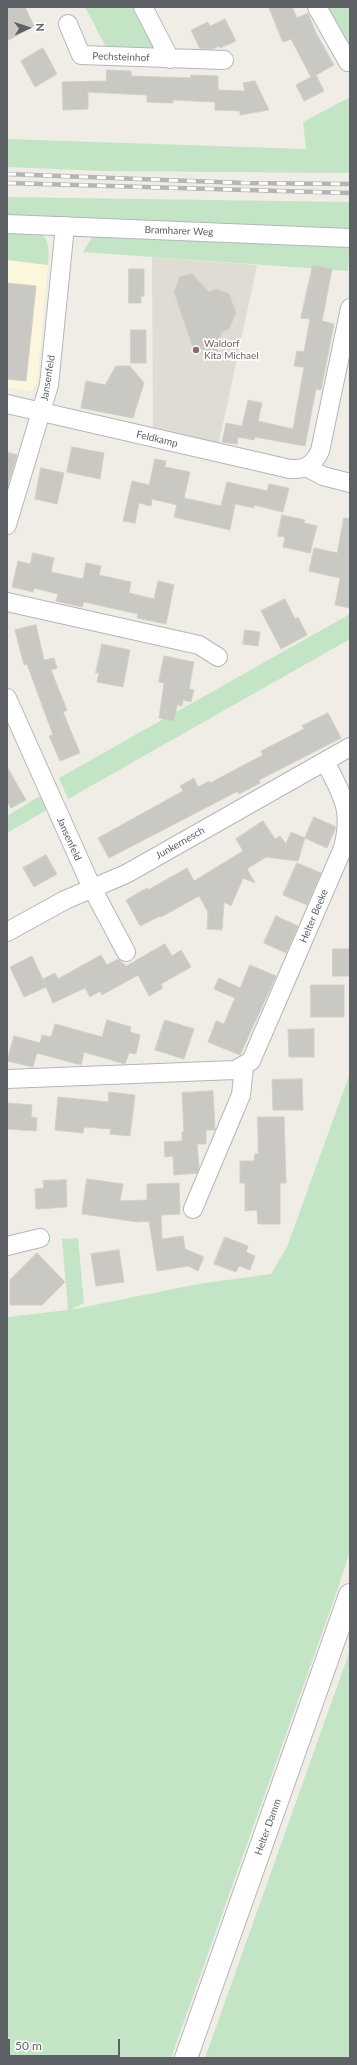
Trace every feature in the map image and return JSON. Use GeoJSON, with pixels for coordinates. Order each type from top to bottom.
{"type":"FeatureCollection","features":[{"type":"Feature","properties":{"kind":"street","name":"Pechsteinhof"},"geometry":{"type":"LineString","coordinates":[[143,7],[170,59]]}},
{"type":"Feature","properties":{"kind":"street"},"geometry":{"type":"LineString","coordinates":[[317,7],[349,62]]}},
{"type":"Feature","properties":{"kind":"street","name":"Pechsteinhof"},"geometry":{"type":"LineString","coordinates":[[68,24],[81,55],[224,60]]}},
{"type":"Feature","properties":{"kind":"street","name":"Bramharer Weg"},"geometry":{"type":"LineString","coordinates":[[7,224],[350,238]]}},
{"type":"Feature","properties":{"kind":"street","name":"Jansenfeld"},"geometry":{"type":"LineString","coordinates":[[7,525],[49,385],[65,226]]}},
{"type":"Feature","properties":{"kind":"street"},"geometry":{"type":"LineString","coordinates":[[308,468],[315,461],[320,450],[350,308]]}},
{"type":"Feature","properties":{"kind":"street","name":"Feldkamp"},"geometry":{"type":"LineString","coordinates":[[7,404],[290,469],[308,468],[323,476],[350,483]]}},
{"type":"Feature","properties":{"kind":"street"},"geometry":{"type":"LineString","coordinates":[[7,602],[199,645],[218,657]]}},
{"type":"Feature","properties":{"kind":"street","name":"Jansenfeld"},"geometry":{"type":"LineString","coordinates":[[7,698],[12,726],[92,888],[126,952]]}},
{"type":"Feature","properties":{"kind":"street","name":"Junkernesch"},"geometry":{"type":"LineString","coordinates":[[7,932],[92,888],[126,874],[350,747]]}},
{"type":"Feature","properties":{"kind":"street","name":"Helter Beeke"},"geometry":{"type":"LineString","coordinates":[[244,1067],[251,1061],[257,1051],[343,848],[348,823],[348,812],[325,761]]}},
{"type":"Feature","properties":{"kind":"street"},"geometry":{"type":"LineString","coordinates":[[7,1079],[229,1071],[244,1067],[241,1095],[193,1209]]}},
{"type":"Feature","properties":{"kind":"street"},"geometry":{"type":"LineString","coordinates":[[7,1246],[40,1238]]}},
{"type":"Feature","properties":{"kind":"street","name":"Helter Damm"},"geometry":{"type":"LineString","coordinates":[[186,2058],[350,1595]]}},
{"type":"Feature","properties":{"kind":"shaded area","name":"Waldorf Kita Michael"},"geometry":{"type":"Polygon","coordinates":[[[152,257],[257,265],[218,447],[153,434],[152,257]]]}},
{"type":"Feature","properties":{"kind":"shaded area"},"geometry":{"type":"Polygon","coordinates":[[[7,260],[48,265],[37,384],[31,392],[7,387],[7,260]]]}},
{"type":"Feature","properties":{"kind":"green space"},"geometry":{"type":"Polygon","coordinates":[[[85,7],[138,7],[156,50],[108,51],[85,7]]]}},
{"type":"Feature","properties":{"kind":"green space"},"geometry":{"type":"Polygon","coordinates":[[[325,7],[349,7],[350,51],[325,7]]]}},
{"type":"Feature","properties":{"kind":"green space"},"geometry":{"type":"Polygon","coordinates":[[[350,97],[350,173],[102,171],[7,167],[7,139],[306,149],[303,122],[350,97]]]}},
{"type":"Feature","properties":{"kind":"green space"},"geometry":{"type":"Polygon","coordinates":[[[7,197],[350,202],[350,229],[7,218],[7,197]]]}},
{"type":"Feature","properties":{"kind":"green space"},"geometry":{"type":"Polygon","coordinates":[[[7,231],[27,231],[41,234],[48,244],[48,265],[7,260],[7,231]]]}},
{"type":"Feature","properties":{"kind":"green space"},"geometry":{"type":"Polygon","coordinates":[[[94,234],[350,246],[348,271],[83,252],[94,234]]]}},
{"type":"Feature","properties":{"kind":"green space"},"geometry":{"type":"Polygon","coordinates":[[[350,614],[350,639],[68,799],[59,778],[350,614]]]}},
{"type":"Feature","properties":{"kind":"green space"},"geometry":{"type":"Polygon","coordinates":[[[43,794],[50,808],[7,833],[7,816],[43,794]]]}},
{"type":"Feature","properties":{"kind":"green space"},"geometry":{"type":"Polygon","coordinates":[[[350,1073],[350,1551],[337,1591],[171,2058],[7,2058],[7,1317],[68,1310],[62,1239],[78,1238],[84,1303],[70,1310],[198,1284],[271,1274],[287,1247],[350,1073]]]}},
{"type":"Feature","properties":{"kind":"green space"},"geometry":{"type":"Polygon","coordinates":[[[350,1650],[350,2058],[205,2058],[350,1650]]]}},
{"type":"Feature","properties":{"kind":"building"},"geometry":{"type":"Polygon","coordinates":[[[7,7],[25,7],[34,26],[7,41],[7,7]]]}},
{"type":"Feature","properties":{"kind":"building"},"geometry":{"type":"Polygon","coordinates":[[[269,7],[292,7],[297,18],[308,13],[316,33],[334,65],[316,75],[324,91],[304,101],[296,85],[311,77],[291,39],[283,42],[269,7]]]}},
{"type":"Feature","properties":{"kind":"building"},"geometry":{"type":"Polygon","coordinates":[[[225,19],[236,41],[220,48],[219,46],[213,49],[200,49],[191,30],[208,22],[210,26],[225,19]]]}},
{"type":"Feature","properties":{"kind":"building"},"geometry":{"type":"Polygon","coordinates":[[[43,48],[57,74],[35,87],[21,61],[43,48]]]}},
{"type":"Feature","properties":{"kind":"building"},"geometry":{"type":"Polygon","coordinates":[[[107,70],[131,71],[131,76],[190,78],[191,75],[218,76],[218,90],[245,91],[243,83],[255,81],[269,110],[240,115],[240,111],[215,110],[215,102],[173,100],[173,103],[147,102],[147,95],[88,92],[88,109],[63,110],[62,82],[106,81],[107,70]]]}},
{"type":"Feature","properties":{"kind":"building"},"geometry":{"type":"Polygon","coordinates":[[[313,265],[332,269],[322,321],[334,324],[321,390],[316,389],[305,446],[255,437],[254,440],[238,437],[237,444],[222,442],[226,423],[242,426],[248,400],[262,403],[258,421],[293,429],[304,367],[294,366],[297,351],[304,352],[310,319],[301,318],[313,265]]]}},
{"type":"Feature","properties":{"kind":"building"},"geometry":{"type":"Polygon","coordinates":[[[129,269],[144,269],[144,296],[141,296],[141,303],[129,303],[129,269]]]}},
{"type":"Feature","properties":{"kind":"building"},"geometry":{"type":"Polygon","coordinates":[[[192,274],[209,292],[216,289],[229,294],[236,313],[229,329],[221,332],[217,352],[207,354],[206,350],[193,348],[174,292],[180,277],[192,274]]]}},
{"type":"Feature","properties":{"kind":"building"},"geometry":{"type":"Polygon","coordinates":[[[7,283],[36,286],[26,381],[7,379],[7,283]]]}},
{"type":"Feature","properties":{"kind":"building"},"geometry":{"type":"Polygon","coordinates":[[[131,330],[146,330],[146,363],[131,363],[131,330]]]}},
{"type":"Feature","properties":{"kind":"building"},"geometry":{"type":"Polygon","coordinates":[[[116,366],[130,366],[144,383],[133,418],[81,408],[86,381],[105,385],[116,366]]]}},
{"type":"Feature","properties":{"kind":"building"},"geometry":{"type":"Polygon","coordinates":[[[72,447],[104,453],[100,479],[67,472],[72,447]]]}},
{"type":"Feature","properties":{"kind":"building"},"geometry":{"type":"Polygon","coordinates":[[[7,452],[17,455],[7,488],[7,452]]]}},
{"type":"Feature","properties":{"kind":"building"},"geometry":{"type":"Polygon","coordinates":[[[155,459],[166,461],[165,467],[190,472],[184,498],[221,506],[227,482],[267,491],[269,484],[289,488],[283,512],[254,505],[254,508],[235,504],[230,530],[174,517],[177,505],[152,499],[151,506],[139,503],[135,523],[123,521],[132,481],[149,485],[155,459]]]}},
{"type":"Feature","properties":{"kind":"building"},"geometry":{"type":"Polygon","coordinates":[[[41,468],[64,473],[57,504],[35,499],[41,468]]]}},
{"type":"Feature","properties":{"kind":"building"},"geometry":{"type":"Polygon","coordinates":[[[282,515],[305,520],[304,523],[317,526],[310,553],[283,547],[285,537],[278,536],[282,515]]]}},
{"type":"Feature","properties":{"kind":"building"},"geometry":{"type":"Polygon","coordinates":[[[344,518],[350,519],[350,608],[335,605],[340,578],[309,571],[314,548],[337,553],[344,518]]]}},
{"type":"Feature","properties":{"kind":"building"},"geometry":{"type":"Polygon","coordinates":[[[33,553],[54,558],[51,572],[83,579],[86,563],[101,566],[99,575],[131,582],[129,593],[154,599],[158,581],[174,585],[166,624],[137,618],[138,614],[84,602],[82,607],[56,601],[58,594],[34,588],[33,592],[12,587],[18,561],[30,564],[33,553]]]}},
{"type":"Feature","properties":{"kind":"building"},"geometry":{"type":"Polygon","coordinates":[[[285,599],[295,619],[298,617],[307,635],[281,649],[261,611],[285,599]]]}},
{"type":"Feature","properties":{"kind":"building"},"geometry":{"type":"Polygon","coordinates":[[[36,625],[44,660],[54,658],[57,668],[51,670],[67,710],[63,712],[80,753],[60,761],[49,736],[53,735],[27,664],[24,665],[15,630],[36,625]]]}},
{"type":"Feature","properties":{"kind":"building"},"geometry":{"type":"Polygon","coordinates":[[[245,630],[260,632],[258,646],[243,644],[245,630]]]}},
{"type":"Feature","properties":{"kind":"building"},"geometry":{"type":"Polygon","coordinates":[[[102,644],[130,650],[123,687],[97,682],[99,673],[96,673],[102,644]]]}},
{"type":"Feature","properties":{"kind":"building"},"geometry":{"type":"Polygon","coordinates":[[[164,656],[194,662],[189,689],[194,690],[191,702],[183,700],[182,706],[177,705],[174,721],[159,718],[164,683],[159,682],[164,656]]]}},
{"type":"Feature","properties":{"kind":"building"},"geometry":{"type":"Polygon","coordinates":[[[328,713],[341,738],[259,780],[260,783],[239,794],[238,791],[109,858],[98,838],[183,791],[180,786],[194,778],[198,787],[209,781],[210,783],[263,755],[261,751],[304,729],[302,726],[328,713]]]}},
{"type":"Feature","properties":{"kind":"building"},"geometry":{"type":"Polygon","coordinates":[[[7,767],[26,800],[11,808],[7,801],[7,767]]]}},
{"type":"Feature","properties":{"kind":"building"},"geometry":{"type":"Polygon","coordinates":[[[314,817],[336,827],[327,848],[305,838],[314,817]]]}},
{"type":"Feature","properties":{"kind":"building"},"geometry":{"type":"Polygon","coordinates":[[[263,821],[275,839],[280,836],[286,844],[291,832],[305,838],[298,861],[266,857],[247,869],[255,883],[243,878],[231,906],[224,902],[222,930],[207,929],[208,912],[199,896],[161,917],[160,916],[140,926],[126,900],[147,888],[148,890],[187,868],[194,881],[243,851],[236,839],[263,821]]]}},
{"type":"Feature","properties":{"kind":"building"},"geometry":{"type":"Polygon","coordinates":[[[46,855],[57,874],[34,887],[23,868],[46,855]]]}},
{"type":"Feature","properties":{"kind":"building"},"geometry":{"type":"Polygon","coordinates":[[[297,863],[321,873],[307,905],[283,895],[297,863]]]}},
{"type":"Feature","properties":{"kind":"building"},"geometry":{"type":"Polygon","coordinates":[[[276,916],[298,926],[286,953],[264,943],[276,916]]]}},
{"type":"Feature","properties":{"kind":"building"},"geometry":{"type":"Polygon","coordinates":[[[165,944],[172,956],[181,950],[191,967],[161,984],[163,988],[149,996],[138,975],[102,995],[100,991],[90,997],[85,988],[53,1003],[46,987],[24,997],[10,967],[32,956],[45,984],[43,979],[55,973],[58,979],[101,955],[107,965],[118,959],[126,966],[165,944]]]}},
{"type":"Feature","properties":{"kind":"building"},"geometry":{"type":"Polygon","coordinates":[[[333,949],[350,949],[350,976],[333,976],[333,949]]]}},
{"type":"Feature","properties":{"kind":"building"},"geometry":{"type":"Polygon","coordinates":[[[250,965],[276,976],[240,1055],[208,1042],[216,1021],[224,1024],[235,998],[214,989],[219,978],[240,988],[250,965]]]}},
{"type":"Feature","properties":{"kind":"building"},"geometry":{"type":"Polygon","coordinates":[[[311,985],[344,985],[344,1017],[311,1017],[311,985]]]}},
{"type":"Feature","properties":{"kind":"building"},"geometry":{"type":"Polygon","coordinates":[[[107,1020],[131,1027],[130,1032],[140,1035],[136,1054],[129,1053],[125,1064],[84,1052],[81,1065],[37,1053],[33,1067],[7,1061],[14,1036],[40,1043],[42,1035],[51,1037],[55,1024],[102,1037],[107,1020]]]}},
{"type":"Feature","properties":{"kind":"building"},"geometry":{"type":"Polygon","coordinates":[[[165,1020],[194,1029],[184,1059],[155,1050],[165,1020]]]}},
{"type":"Feature","properties":{"kind":"building"},"geometry":{"type":"Polygon","coordinates":[[[314,1029],[314,1057],[289,1057],[288,1030],[314,1029]]]}},
{"type":"Feature","properties":{"kind":"building"},"geometry":{"type":"Polygon","coordinates":[[[302,1079],[303,1110],[273,1110],[272,1080],[302,1079]]]}},
{"type":"Feature","properties":{"kind":"building"},"geometry":{"type":"Polygon","coordinates":[[[213,1091],[215,1130],[206,1130],[206,1144],[197,1144],[199,1168],[197,1173],[174,1175],[173,1156],[165,1157],[164,1142],[182,1141],[182,1132],[184,1131],[182,1093],[213,1091]]]}},
{"type":"Feature","properties":{"kind":"building"},"geometry":{"type":"Polygon","coordinates":[[[109,1092],[135,1095],[130,1136],[110,1134],[111,1129],[84,1127],[83,1133],[55,1130],[58,1097],[108,1102],[109,1092]]]}},
{"type":"Feature","properties":{"kind":"building"},"geometry":{"type":"Polygon","coordinates":[[[7,1103],[32,1105],[31,1117],[37,1118],[36,1131],[7,1129],[7,1103]]]}},
{"type":"Feature","properties":{"kind":"building"},"geometry":{"type":"Polygon","coordinates":[[[258,1117],[284,1117],[286,1183],[280,1183],[280,1224],[258,1224],[257,1210],[245,1211],[245,1183],[240,1183],[240,1161],[254,1161],[255,1154],[258,1154],[258,1117]]]}},
{"type":"Feature","properties":{"kind":"building"},"geometry":{"type":"Polygon","coordinates":[[[87,1179],[123,1184],[120,1201],[147,1200],[147,1184],[179,1183],[180,1214],[161,1215],[162,1239],[183,1236],[185,1249],[204,1257],[198,1271],[188,1266],[157,1271],[149,1221],[138,1222],[82,1214],[87,1179]]]}},
{"type":"Feature","properties":{"kind":"building"},"geometry":{"type":"Polygon","coordinates":[[[66,1180],[67,1207],[36,1209],[35,1189],[44,1188],[43,1181],[66,1180]]]}},
{"type":"Feature","properties":{"kind":"building"},"geometry":{"type":"Polygon","coordinates":[[[225,1237],[248,1246],[246,1252],[255,1256],[250,1270],[239,1266],[236,1272],[214,1264],[225,1237]]]}},
{"type":"Feature","properties":{"kind":"building"},"geometry":{"type":"Polygon","coordinates":[[[119,1250],[124,1282],[96,1286],[91,1254],[119,1250]]]}},
{"type":"Feature","properties":{"kind":"building"},"geometry":{"type":"Polygon","coordinates":[[[37,1253],[65,1282],[42,1305],[10,1305],[10,1280],[37,1253]]]}},
{"type":"Feature","properties":{"kind":"railway"},"geometry":{"type":"LineString","coordinates":[[7,174],[244,183],[350,184]]}},
{"type":"Feature","properties":{"kind":"railway"},"geometry":{"type":"LineString","coordinates":[[7,183],[350,193]]}},
{"type":"Feature","properties":{"kind":"place","name":"Waldorf Kita Michael"},"geometry":{"type":"Point","coordinates":[196,350]}}]}
